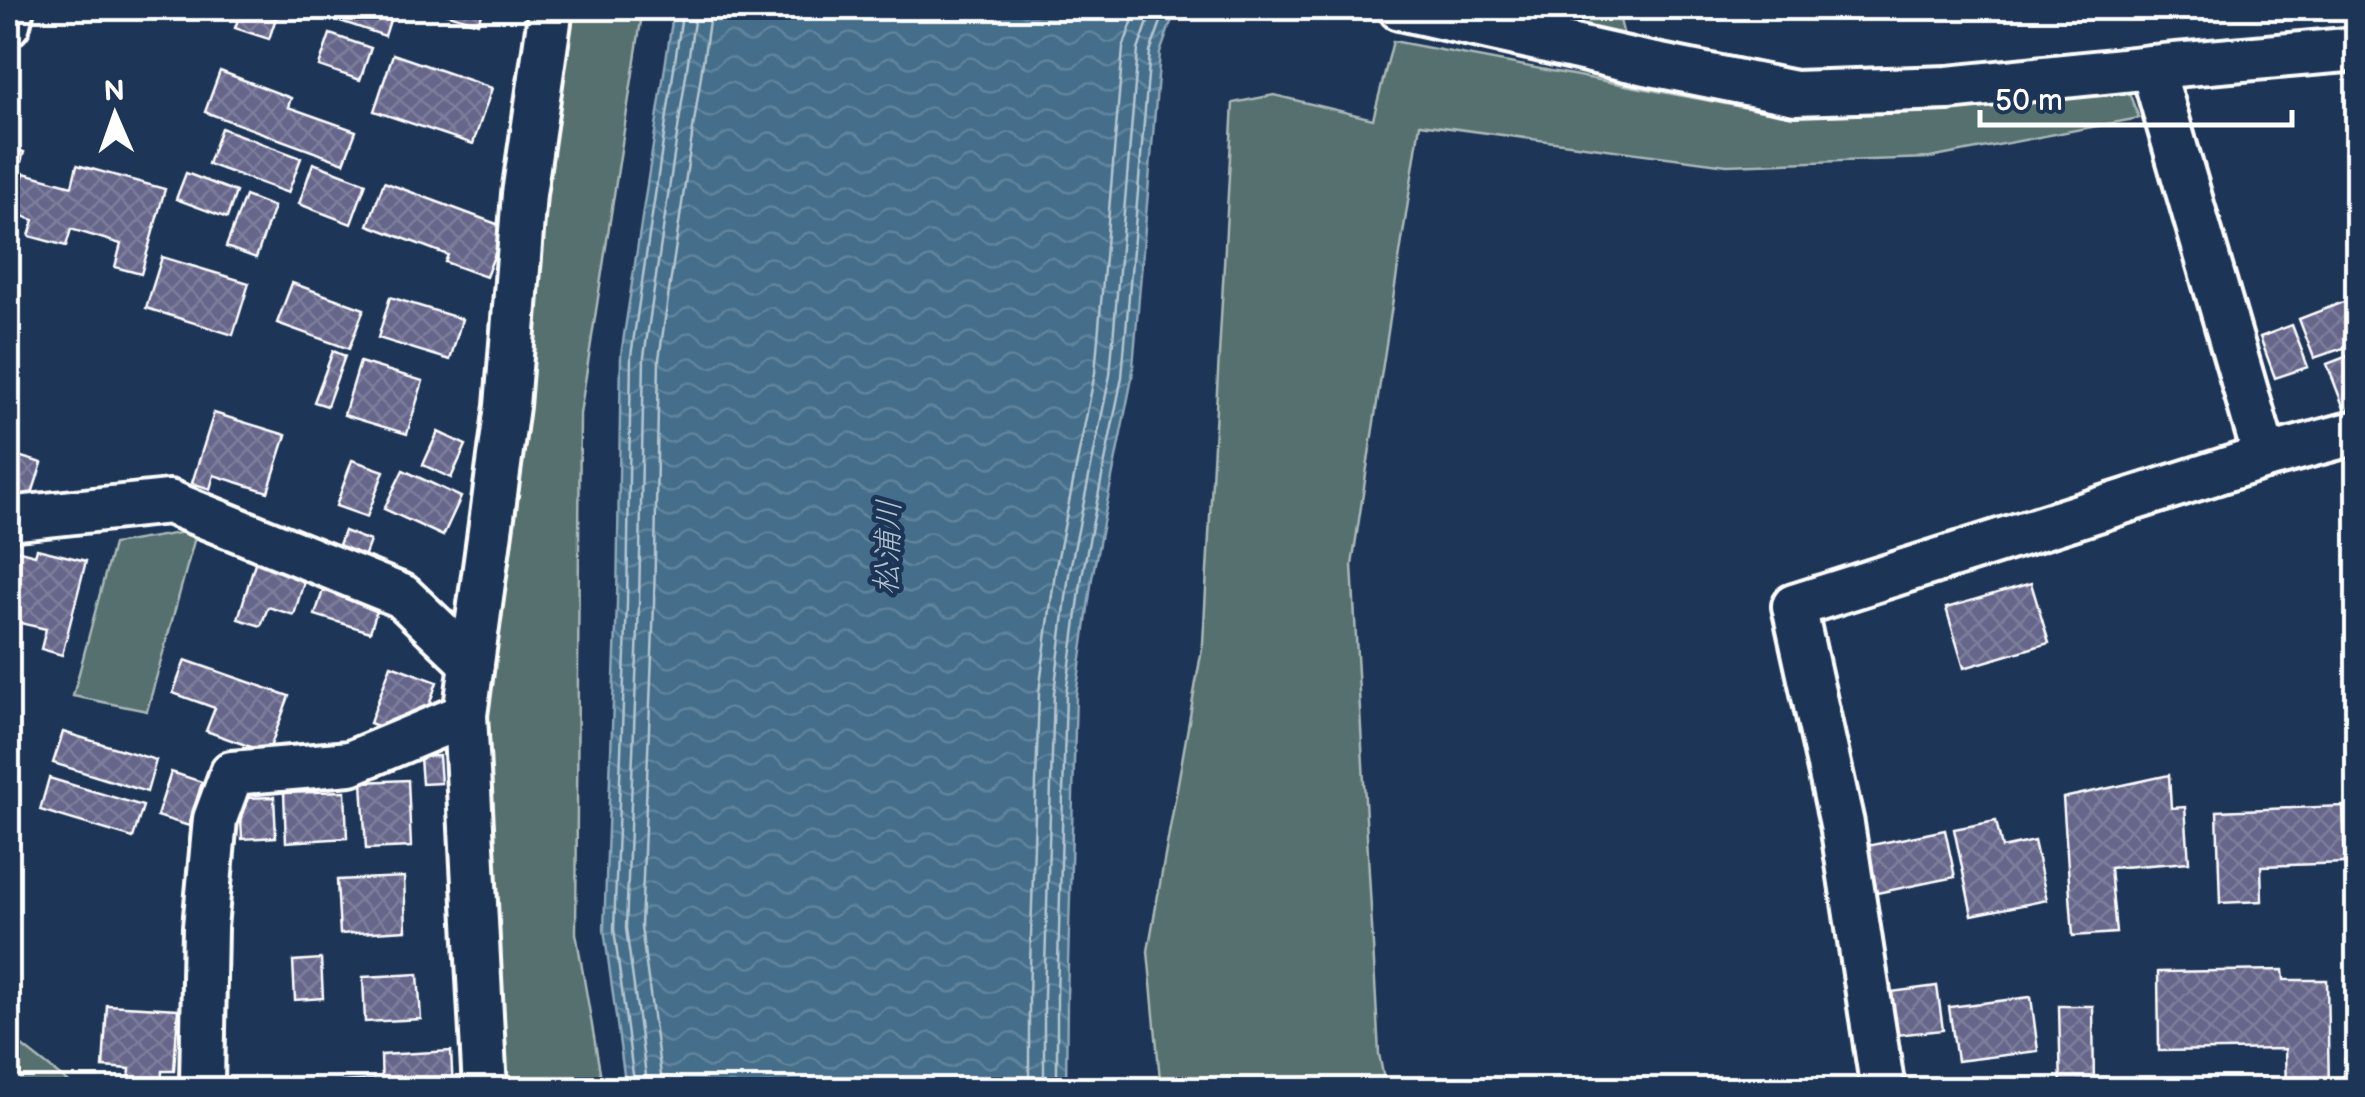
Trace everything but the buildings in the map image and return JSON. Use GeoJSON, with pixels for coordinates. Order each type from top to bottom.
{"type":"FeatureCollection","features":[{"type":"Feature","properties":{"kind":"street"},"geometry":{"type":"LineString","coordinates":[[8,24],[12,8]]}},
{"type":"Feature","properties":{"kind":"street"},"geometry":{"type":"LineString","coordinates":[[485,1090],[465,715],[508,406],[524,194],[552,8]]}},
{"type":"Feature","properties":{"kind":"street"},"geometry":{"type":"LineString","coordinates":[[1400,8],[1796,93],[1948,88],[2152,66],[2358,50]]}},
{"type":"Feature","properties":{"kind":"street"},"geometry":{"type":"LineString","coordinates":[[2152,66],[2265,456]]}},
{"type":"Feature","properties":{"kind":"street"},"geometry":{"type":"LineString","coordinates":[[1883,1090],[1842,824],[1794,606],[2265,456],[2358,432]]}},
{"type":"Feature","properties":{"kind":"street"},"geometry":{"type":"LineString","coordinates":[[8,519],[169,502],[402,596],[472,664]]}},
{"type":"Feature","properties":{"kind":"street"},"geometry":{"type":"LineString","coordinates":[[199,1090],[204,927],[215,819],[232,773],[350,763],[465,715]]}},
{"type":"Feature","properties":{"kind":"green space"},"geometry":{"type":"Polygon","coordinates":[[[575,8],[643,8],[580,414],[576,933],[603,1089],[503,1089],[479,716],[549,161],[575,8]]]}},
{"type":"Feature","properties":{"kind":"green space"},"geometry":{"type":"Polygon","coordinates":[[[1511,8],[1617,8],[1624,36],[1511,8]]]}},
{"type":"Feature","properties":{"kind":"green space"},"geometry":{"type":"Polygon","coordinates":[[[1393,41],[1789,116],[1939,112],[2127,88],[2139,118],[1930,158],[1727,165],[1420,124],[1352,565],[1379,1054],[1386,1089],[1161,1090],[1148,951],[1203,643],[1233,103],[1274,95],[1373,119],[1393,41]]]}},
{"type":"Feature","properties":{"kind":"green space"},"geometry":{"type":"Polygon","coordinates":[[[197,530],[147,711],[73,696],[113,544],[197,530]]]}},
{"type":"Feature","properties":{"kind":"green space"},"geometry":{"type":"Polygon","coordinates":[[[8,1035],[77,1089],[8,1089],[8,1035]]]}},
{"type":"Feature","properties":{"kind":"water","name":"松浦川"},"geometry":{"type":"Polygon","coordinates":[[[674,8],[1176,8],[1160,53],[1132,378],[1092,578],[1076,695],[1066,1089],[626,1089],[604,929],[617,603],[621,355],[674,8]]]}}]}
